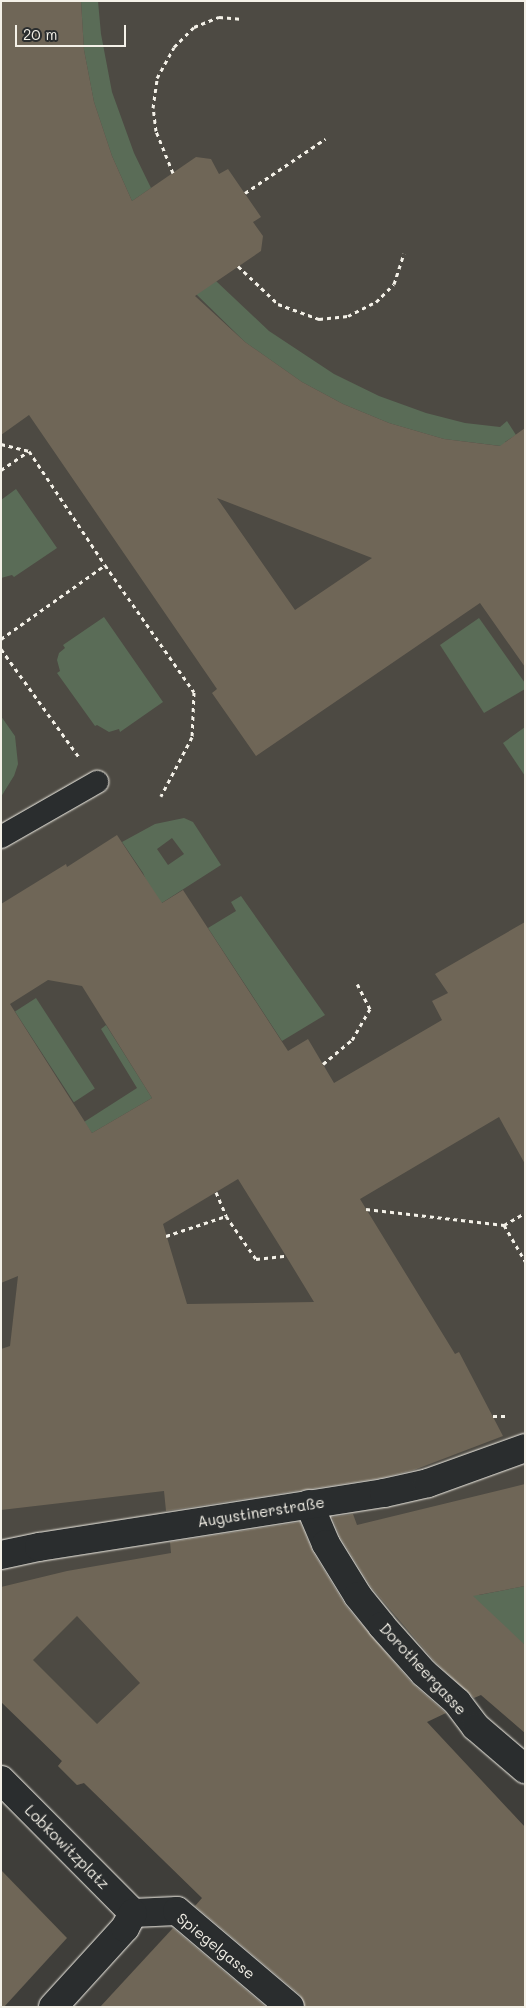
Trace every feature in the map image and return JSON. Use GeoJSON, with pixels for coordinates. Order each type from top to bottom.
{"type":"FeatureCollection","features":[{"type":"Feature","properties":{"kind":"street","name":"Augustinerstraße"},"geometry":{"type":"LineString","coordinates":[[1,1555],[13,1551],[384,1493],[428,1483],[520,1449]]}},
{"type":"Feature","properties":{"kind":"street","name":"Dorotheergasse"},"geometry":{"type":"LineString","coordinates":[[309,1504],[326,1544],[358,1596],[376,1619],[424,1673],[457,1702],[476,1726],[525,1769]]}},
{"type":"Feature","properties":{"kind":"street","name":"Lobkowitzplatz"},"geometry":{"type":"LineString","coordinates":[[1,1780],[133,1913]]}},
{"type":"Feature","properties":{"kind":"street","name":"Spiegelgasse"},"geometry":{"type":"LineString","coordinates":[[133,1913],[177,1911],[290,2007]]}},
{"type":"Feature","properties":{"kind":"street"},"geometry":{"type":"LineString","coordinates":[[53,2007],[125,1928],[133,1913]]}},
{"type":"Feature","properties":{"kind":"lane"},"geometry":{"type":"LineString","coordinates":[[1,836],[97,782]]}},
{"type":"Feature","properties":{"kind":"path"},"geometry":{"type":"LineString","coordinates":[[173,173],[156,131],[153,108],[157,78],[174,47],[194,27],[219,17],[240,19]]}},
{"type":"Feature","properties":{"kind":"path"},"geometry":{"type":"LineString","coordinates":[[244,193],[326,139]]}},
{"type":"Feature","properties":{"kind":"path"},"geometry":{"type":"LineString","coordinates":[[238,266],[278,304],[319,319],[348,316],[376,302],[394,284],[404,254]]}},
{"type":"Feature","properties":{"kind":"path"},"geometry":{"type":"LineString","coordinates":[[1,444],[29,451],[105,565],[194,692],[192,736],[161,796]]}},
{"type":"Feature","properties":{"kind":"path"},"geometry":{"type":"LineString","coordinates":[[1,470],[29,451]]}},
{"type":"Feature","properties":{"kind":"path"},"geometry":{"type":"LineString","coordinates":[[1,639],[105,565]]}},
{"type":"Feature","properties":{"kind":"path"},"geometry":{"type":"LineString","coordinates":[[1,649],[97,782]]}},
{"type":"Feature","properties":{"kind":"path"},"geometry":{"type":"LineString","coordinates":[[323,1064],[352,1040],[370,1009],[357,984]]}},
{"type":"Feature","properties":{"kind":"path"},"geometry":{"type":"LineString","coordinates":[[216,1192],[226,1216],[256,1259],[286,1256]]}},
{"type":"Feature","properties":{"kind":"path"},"geometry":{"type":"LineString","coordinates":[[366,1209],[504,1225],[525,1214]]}},
{"type":"Feature","properties":{"kind":"path"},"geometry":{"type":"LineString","coordinates":[[166,1236],[226,1216]]}},
{"type":"Feature","properties":{"kind":"path"},"geometry":{"type":"LineString","coordinates":[[504,1225],[525,1261]]}},
{"type":"Feature","properties":{"kind":"shaded area"},"geometry":{"type":"Polygon","coordinates":[[[1,1],[525,1],[525,1733],[482,1696],[466,1678],[458,1685],[299,1528],[213,1729],[218,1913],[84,1783],[77,1785],[58,1766],[62,1761],[1,1701],[1,797],[14,776],[15,736],[1,716],[1,1]]]}},
{"type":"Feature","properties":{"kind":"green space"},"geometry":{"type":"Polygon","coordinates":[[[81,1],[98,1],[101,34],[112,92],[134,153],[151,188],[132,201],[112,156],[94,102],[84,50],[81,1]]]}},
{"type":"Feature","properties":{"kind":"green space"},"geometry":{"type":"Polygon","coordinates":[[[216,281],[269,331],[334,374],[379,396],[426,413],[465,423],[500,427],[507,421],[516,435],[505,442],[509,447],[444,439],[389,423],[343,404],[302,382],[245,342],[196,294],[216,281]]]}},
{"type":"Feature","properties":{"kind":"green space"},"geometry":{"type":"Polygon","coordinates":[[[16,489],[57,548],[14,577],[12,575],[1,578],[1,500],[16,489]]]}},
{"type":"Feature","properties":{"kind":"green space"},"geometry":{"type":"Polygon","coordinates":[[[104,617],[163,702],[120,732],[119,729],[109,732],[97,725],[95,726],[57,673],[60,671],[57,660],[59,653],[65,648],[63,645],[104,617]]]}},
{"type":"Feature","properties":{"kind":"green space"},"geometry":{"type":"Polygon","coordinates":[[[479,618],[525,683],[525,689],[484,713],[440,645],[479,618]]]}},
{"type":"Feature","properties":{"kind":"green space"},"geometry":{"type":"Polygon","coordinates":[[[1,716],[15,736],[18,764],[14,776],[1,797],[1,716]]]}},
{"type":"Feature","properties":{"kind":"green space"},"geometry":{"type":"Polygon","coordinates":[[[525,727],[525,776],[503,743],[525,727]]]}},
{"type":"Feature","properties":{"kind":"green space"},"geometry":{"type":"Polygon","coordinates":[[[184,818],[193,822],[221,865],[157,906],[143,873],[122,842],[155,824],[184,818]],[[172,838],[157,849],[168,865],[184,854],[172,838]]]}},
{"type":"Feature","properties":{"kind":"green space"},"geometry":{"type":"Polygon","coordinates":[[[241,896],[325,1015],[282,1041],[208,928],[236,911],[231,902],[241,896]]]}},
{"type":"Feature","properties":{"kind":"green space"},"geometry":{"type":"Polygon","coordinates":[[[36,998],[95,1089],[74,1102],[15,1012],[36,998]]]}},
{"type":"Feature","properties":{"kind":"green space"},"geometry":{"type":"Polygon","coordinates":[[[106,1025],[152,1098],[92,1133],[84,1122],[137,1088],[101,1029],[106,1025]]]}},
{"type":"Feature","properties":{"kind":"green space"},"geometry":{"type":"Polygon","coordinates":[[[471,1564],[479,1595],[525,1586],[525,1645],[428,1573],[471,1564]]]}},
{"type":"Feature","properties":{"kind":"building"},"geometry":{"type":"Polygon","coordinates":[[[1,1],[81,1],[84,50],[94,102],[112,156],[132,201],[196,157],[211,159],[219,174],[228,169],[261,217],[253,222],[263,236],[261,251],[195,296],[245,342],[302,382],[343,404],[389,423],[444,439],[500,446],[525,428],[525,667],[480,603],[256,756],[212,693],[217,689],[29,415],[1,435],[1,1]],[[217,498],[295,610],[372,558],[217,498]]]}},
{"type":"Feature","properties":{"kind":"building"},"geometry":{"type":"Polygon","coordinates":[[[117,835],[162,903],[183,890],[288,1051],[308,1039],[334,1083],[442,1020],[432,1001],[448,993],[435,974],[525,922],[525,1164],[499,1117],[360,1199],[455,1354],[459,1352],[503,1436],[414,1470],[381,1478],[166,1511],[164,1491],[1,1510],[1,1349],[10,1346],[18,1276],[1,1283],[1,904],[66,864],[67,867],[117,835]],[[48,980],[10,1004],[92,1133],[152,1098],[82,986],[48,980]],[[238,1179],[163,1224],[187,1304],[314,1302],[286,1256],[238,1179]]]}},
{"type":"Feature","properties":{"kind":"building"},"geometry":{"type":"Polygon","coordinates":[[[525,1484],[525,1586],[473,1596],[525,1645],[525,1733],[481,1695],[474,1698],[435,1662],[371,1587],[340,1537],[332,1517],[353,1514],[357,1525],[525,1484]]]}},
{"type":"Feature","properties":{"kind":"building"},"geometry":{"type":"Polygon","coordinates":[[[300,1522],[313,1552],[346,1606],[412,1683],[446,1713],[427,1722],[525,1827],[525,2007],[305,2007],[300,1995],[195,1906],[202,1898],[84,1783],[77,1785],[58,1766],[62,1761],[1,1702],[1,1587],[67,1571],[171,1553],[170,1542],[300,1522]],[[77,1616],[33,1660],[97,1724],[140,1683],[77,1616]]]}},
{"type":"Feature","properties":{"kind":"building"},"geometry":{"type":"Polygon","coordinates":[[[1,1870],[67,1938],[4,2007],[1,2007],[1,1870]]]}},
{"type":"Feature","properties":{"kind":"building"},"geometry":{"type":"Polygon","coordinates":[[[173,1928],[266,2007],[100,2007],[173,1928]]]}}]}
